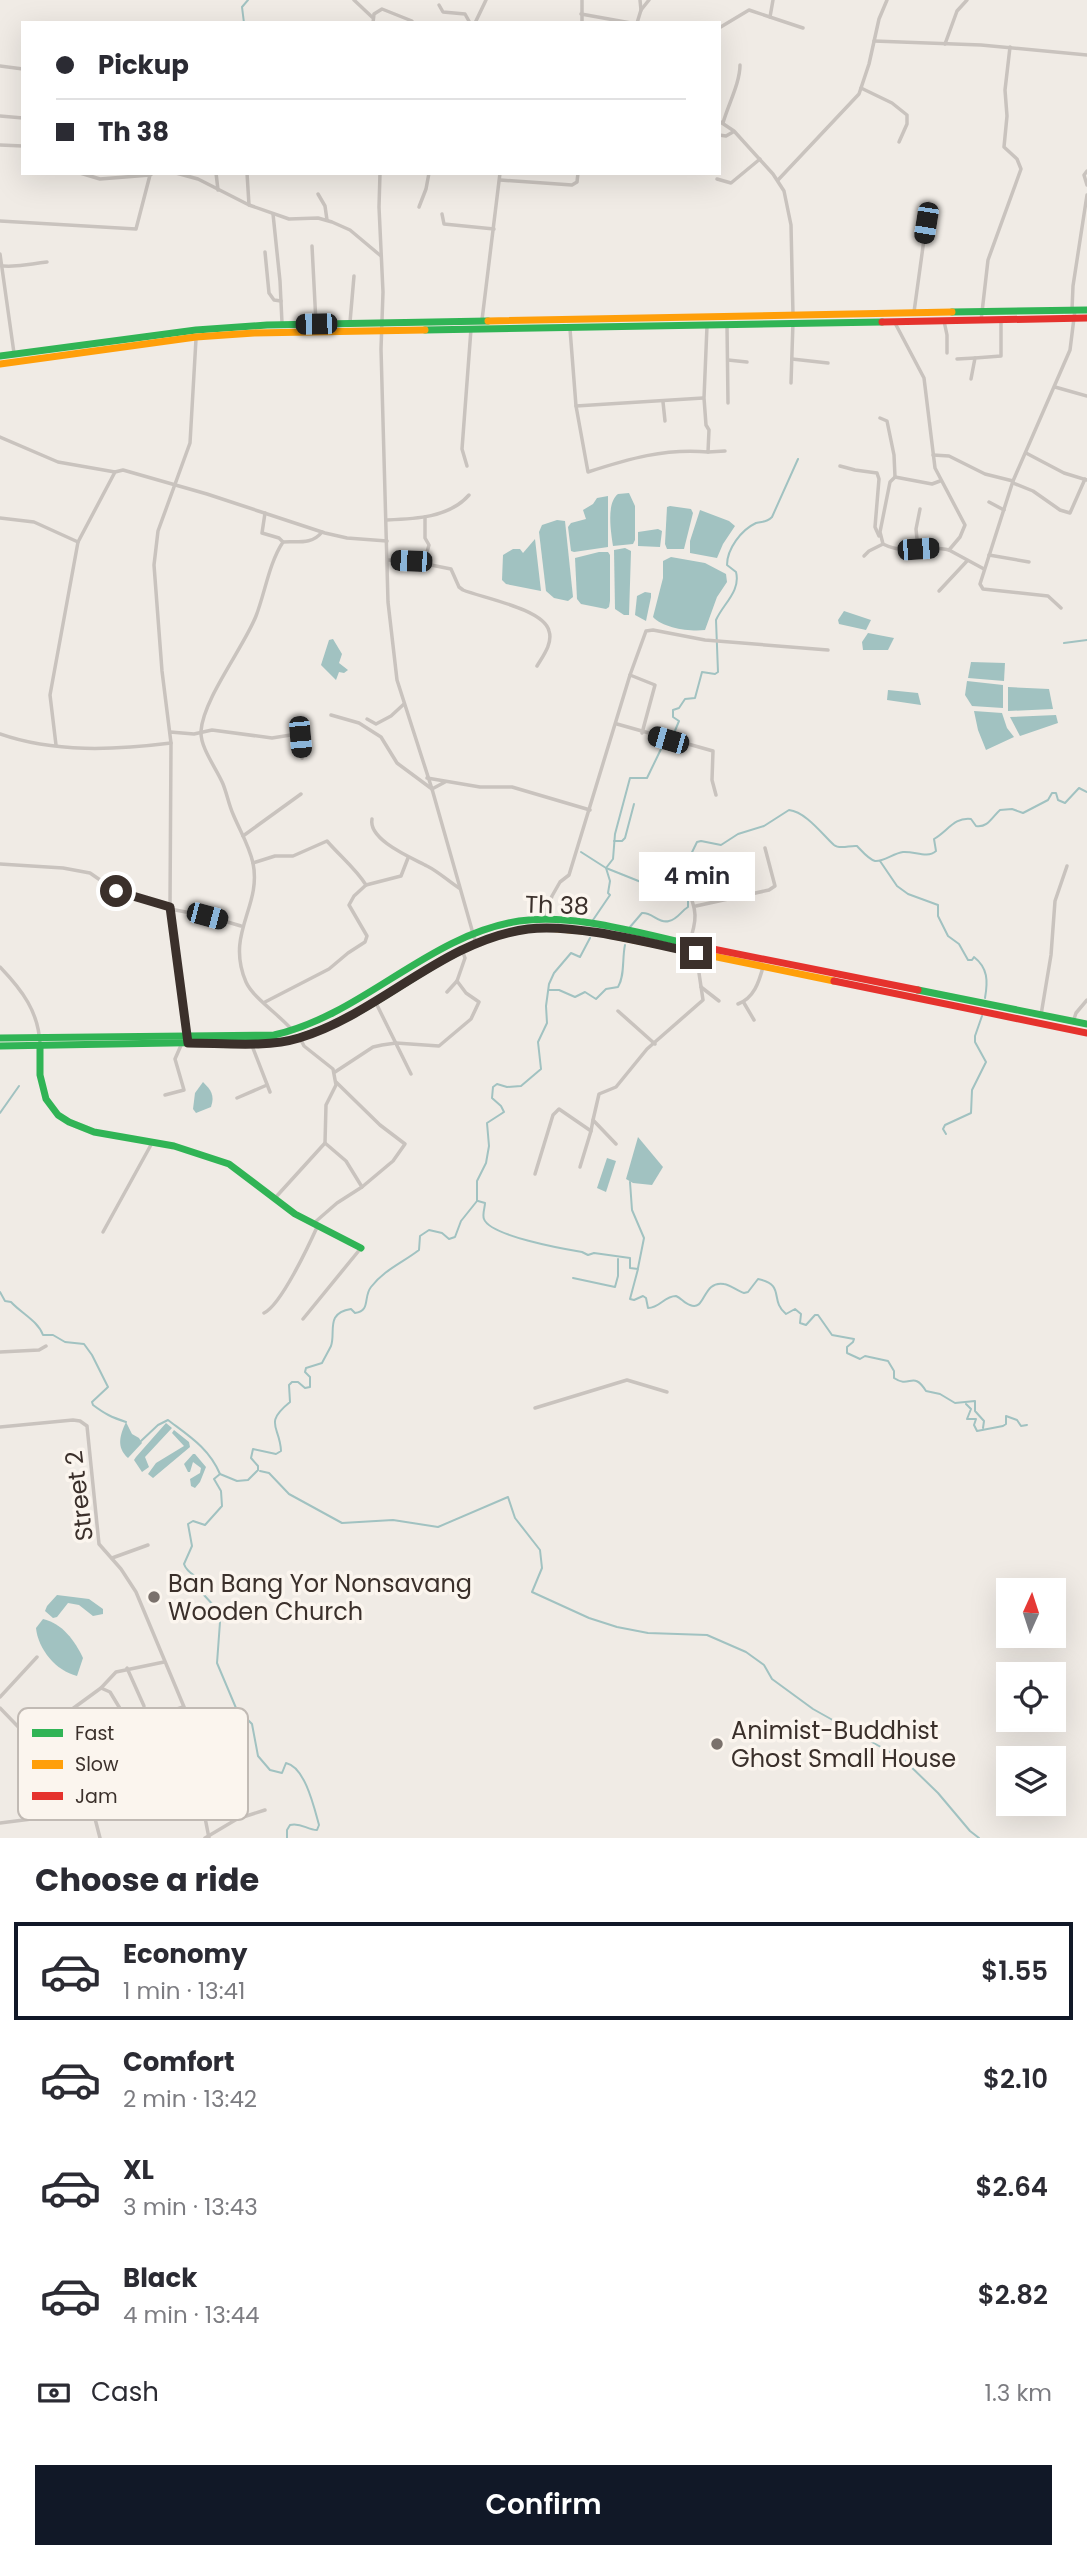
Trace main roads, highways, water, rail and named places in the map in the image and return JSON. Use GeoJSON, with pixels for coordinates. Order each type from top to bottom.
{"type":"FeatureCollection","features":[{"type":"Feature","properties":{"kind":"main road"},"geometry":{"type":"LineString","coordinates":[[0,364],[15,358],[196,333],[267,328],[684,322],[914,314],[1001,320],[1087,310]]}},
{"type":"Feature","properties":{"kind":"main road"},"geometry":{"type":"LineString","coordinates":[[267,328],[282,324],[350,323],[382,327],[471,329],[482,325],[569,328],[684,322],[707,326],[793,319],[895,323],[1074,313],[1087,318]]}},
{"type":"Feature","properties":{"kind":"main road"},"geometry":{"type":"LineString","coordinates":[[0,356],[15,358]]}},
{"type":"Feature","properties":{"kind":"main road","name":"Th 38"},"geometry":{"type":"LineString","coordinates":[[0,1038],[40,1041],[289,1041],[300,1038],[473,935],[512,923],[544,919],[591,924],[696,953],[763,967],[1087,1024]]}},
{"type":"Feature","properties":{"kind":"main road","name":"Th 38"},"geometry":{"type":"LineString","coordinates":[[186,1041],[274,1035],[316,1028],[375,1000],[462,950],[512,931],[545,928],[689,944],[1087,1033]]}},
{"type":"Feature","properties":{"kind":"main road"},"geometry":{"type":"LineString","coordinates":[[40,1041],[40,1075],[43,1089],[58,1115],[79,1128],[153,1141],[229,1164],[275,1199],[361,1248]]}},
{"type":"Feature","properties":{"kind":"main road","name":"Th 38"},"geometry":{"type":"LineString","coordinates":[[0,1046],[40,1041]]}},
{"type":"Feature","properties":{"kind":"water"},"geometry":{"type":"Polygon","coordinates":[[[629,493],[635,506],[635,540],[633,544],[613,546],[610,518],[612,504],[618,494],[629,493]]]}},
{"type":"Feature","properties":{"kind":"water"},"geometry":{"type":"Polygon","coordinates":[[[608,496],[608,547],[571,551],[568,527],[571,523],[586,519],[583,510],[597,498],[608,496]]]}},
{"type":"Feature","properties":{"kind":"water"},"geometry":{"type":"Polygon","coordinates":[[[667,507],[691,509],[693,513],[684,549],[667,549],[665,544],[667,507]]]}},
{"type":"Feature","properties":{"kind":"water"},"geometry":{"type":"Polygon","coordinates":[[[700,510],[735,526],[717,558],[690,553],[690,541],[700,510]]]}},
{"type":"Feature","properties":{"kind":"water"},"geometry":{"type":"Polygon","coordinates":[[[557,520],[565,521],[573,597],[568,601],[554,598],[546,591],[539,532],[542,525],[557,520]]]}},
{"type":"Feature","properties":{"kind":"water"},"geometry":{"type":"Polygon","coordinates":[[[658,529],[662,531],[660,547],[638,546],[638,532],[658,529]]]}},
{"type":"Feature","properties":{"kind":"water"},"geometry":{"type":"Polygon","coordinates":[[[535,539],[541,591],[506,584],[502,580],[503,555],[513,549],[520,549],[523,553],[535,539]]]}},
{"type":"Feature","properties":{"kind":"water"},"geometry":{"type":"Polygon","coordinates":[[[625,548],[631,551],[629,615],[615,609],[614,550],[625,548]]]}},
{"type":"Feature","properties":{"kind":"water"},"geometry":{"type":"Polygon","coordinates":[[[608,552],[610,555],[610,601],[606,609],[581,604],[577,599],[575,558],[608,552]]]}},
{"type":"Feature","properties":{"kind":"water"},"geometry":{"type":"Polygon","coordinates":[[[671,557],[705,563],[726,574],[727,582],[717,597],[705,630],[677,628],[663,624],[653,617],[663,578],[663,561],[671,557]]]}},
{"type":"Feature","properties":{"kind":"water"},"geometry":{"type":"Polygon","coordinates":[[[645,592],[651,593],[646,621],[635,615],[637,596],[645,592]]]}},
{"type":"Feature","properties":{"kind":"water"},"geometry":{"type":"Polygon","coordinates":[[[844,611],[871,620],[866,630],[839,624],[838,620],[844,611]]]}},
{"type":"Feature","properties":{"kind":"water"},"geometry":{"type":"Polygon","coordinates":[[[868,633],[894,638],[888,650],[863,650],[862,642],[868,633]]]}},
{"type":"Feature","properties":{"kind":"water"},"geometry":{"type":"Polygon","coordinates":[[[333,639],[342,654],[339,663],[348,670],[339,672],[336,680],[321,665],[329,640],[333,639]]]}},
{"type":"Feature","properties":{"kind":"water"},"geometry":{"type":"Polygon","coordinates":[[[971,662],[1005,663],[1004,681],[968,678],[971,662]]]}},
{"type":"Feature","properties":{"kind":"water"},"geometry":{"type":"Polygon","coordinates":[[[967,681],[1003,685],[1003,708],[972,706],[965,695],[967,681]]]}},
{"type":"Feature","properties":{"kind":"water"},"geometry":{"type":"Polygon","coordinates":[[[1008,687],[1049,689],[1053,709],[1008,711],[1008,687]]]}},
{"type":"Feature","properties":{"kind":"water"},"geometry":{"type":"Polygon","coordinates":[[[888,690],[918,693],[921,705],[887,700],[888,690]]]}},
{"type":"Feature","properties":{"kind":"water"},"geometry":{"type":"Polygon","coordinates":[[[974,711],[1002,713],[1007,728],[1014,737],[986,750],[974,711]]]}},
{"type":"Feature","properties":{"kind":"water"},"geometry":{"type":"Polygon","coordinates":[[[1056,715],[1058,723],[1020,736],[1010,717],[1056,715]]]}},
{"type":"Feature","properties":{"kind":"water"},"geometry":{"type":"Polygon","coordinates":[[[203,1082],[213,1099],[211,1107],[196,1113],[193,1109],[195,1093],[203,1082]]]}},
{"type":"Feature","properties":{"kind":"water"},"geometry":{"type":"Polygon","coordinates":[[[638,1137],[663,1167],[652,1185],[633,1183],[626,1179],[638,1137]]]}},
{"type":"Feature","properties":{"kind":"water"},"geometry":{"type":"Polygon","coordinates":[[[607,1158],[616,1161],[606,1192],[597,1188],[607,1158]]]}},
{"type":"Feature","properties":{"kind":"water"},"geometry":{"type":"Polygon","coordinates":[[[126,1422],[132,1434],[142,1443],[128,1458],[120,1441],[126,1422]]]}},
{"type":"Feature","properties":{"kind":"water"},"geometry":{"type":"Polygon","coordinates":[[[166,1423],[172,1428],[145,1457],[149,1467],[142,1472],[134,1460],[166,1423]]]}},
{"type":"Feature","properties":{"kind":"water"},"geometry":{"type":"Polygon","coordinates":[[[174,1430],[189,1442],[190,1447],[153,1478],[148,1474],[156,1463],[184,1446],[172,1433],[174,1430]]]}},
{"type":"Feature","properties":{"kind":"water"},"geometry":{"type":"Polygon","coordinates":[[[193,1454],[206,1467],[195,1488],[191,1486],[190,1479],[200,1473],[201,1468],[193,1462],[188,1472],[184,1464],[193,1454]]]}},
{"type":"Feature","properties":{"kind":"water"},"geometry":{"type":"Polygon","coordinates":[[[57,1595],[89,1599],[103,1609],[103,1614],[93,1616],[79,1605],[68,1603],[57,1617],[53,1618],[45,1611],[57,1595]]]}},
{"type":"Feature","properties":{"kind":"water"},"geometry":{"type":"Polygon","coordinates":[[[43,1619],[56,1624],[76,1645],[83,1658],[77,1676],[55,1664],[44,1651],[36,1628],[43,1619]]]}},
{"type":"Feature","properties":{"kind":"waterway"},"geometry":{"type":"LineString","coordinates":[[244,21],[242,7],[248,0]]}},
{"type":"Feature","properties":{"kind":"waterway"},"geometry":{"type":"LineString","coordinates":[[672,738],[679,721],[673,717],[673,710],[679,708],[685,699],[695,698],[702,672],[718,672],[716,620],[734,591],[737,579],[736,572],[727,565],[729,553],[745,530],[772,517],[798,459]]}},
{"type":"Feature","properties":{"kind":"waterway"},"geometry":{"type":"LineString","coordinates":[[1064,643],[1087,640]]}},
{"type":"Feature","properties":{"kind":"waterway"},"geometry":{"type":"LineString","coordinates":[[593,920],[610,895],[606,868],[613,859],[615,834],[630,778],[647,778],[662,747],[669,741]]}},
{"type":"Feature","properties":{"kind":"waterway"},"geometry":{"type":"LineString","coordinates":[[630,927],[642,913],[669,921],[688,907],[680,877],[697,842],[721,845],[738,834],[764,826],[789,810],[808,819],[834,845],[857,846],[870,859],[878,861],[903,852],[925,855],[932,853],[936,851],[934,839],[960,820],[971,819],[976,826],[980,826],[987,824],[1000,810],[1012,809],[1023,813],[1048,800],[1052,793],[1056,793],[1058,800],[1065,803],[1079,788],[1087,792]]}},
{"type":"Feature","properties":{"kind":"waterway"},"geometry":{"type":"LineString","coordinates":[[614,841],[622,841],[625,838],[634,804]]}},
{"type":"Feature","properties":{"kind":"waterway"},"geometry":{"type":"LineString","coordinates":[[581,852],[606,868],[641,882]]}},
{"type":"Feature","properties":{"kind":"waterway"},"geometry":{"type":"LineString","coordinates":[[880,861],[897,886],[908,894],[938,905],[938,916],[948,936],[959,944],[968,960],[974,957],[984,970],[987,980],[985,998]]}},
{"type":"Feature","properties":{"kind":"waterway"},"geometry":{"type":"LineString","coordinates":[[236,1708],[217,1663],[220,1622],[215,1607],[203,1594],[204,1584],[184,1564],[192,1546],[188,1524],[193,1521],[205,1525],[222,1506],[221,1491],[214,1479],[220,1474],[237,1481],[248,1480],[258,1470],[251,1458],[253,1449],[276,1454],[281,1451],[275,1421],[277,1415],[290,1402],[289,1385],[298,1382],[305,1388],[310,1387],[306,1368],[322,1363],[331,1346],[333,1324],[338,1314],[351,1309],[355,1313],[363,1310],[371,1287],[387,1271],[419,1250],[420,1236],[429,1230],[442,1233],[449,1239],[455,1237],[461,1221],[477,1201],[477,1181],[486,1163],[489,1146],[487,1123],[504,1112],[492,1098],[493,1087],[497,1084],[507,1087],[521,1086],[541,1069],[538,1042],[547,1023],[549,984],[554,973],[571,953],[580,957],[590,938]]}},
{"type":"Feature","properties":{"kind":"waterway"},"geometry":{"type":"LineString","coordinates":[[549,990],[559,990],[575,997],[585,992],[596,999],[606,989],[618,987],[622,978],[625,945]]}},
{"type":"Feature","properties":{"kind":"waterway"},"geometry":{"type":"LineString","coordinates":[[946,1134],[943,1129],[945,1125],[971,1113],[972,1090],[986,1062],[975,1042],[982,1016]]}},
{"type":"Feature","properties":{"kind":"waterway"},"geometry":{"type":"LineString","coordinates":[[0,1113],[19,1086]]}},
{"type":"Feature","properties":{"kind":"waterway"},"geometry":{"type":"LineString","coordinates":[[630,1182],[632,1210],[644,1238],[638,1268]]}},
{"type":"Feature","properties":{"kind":"waterway"},"geometry":{"type":"LineString","coordinates":[[478,1201],[485,1203],[484,1219],[499,1231],[588,1255],[594,1253],[630,1258],[630,1268],[638,1269],[630,1299],[643,1296],[648,1308],[676,1296],[695,1306],[717,1284],[727,1285],[744,1293],[748,1292],[758,1279],[767,1282],[775,1289],[778,1303],[786,1314],[795,1309],[801,1314],[800,1323],[806,1325],[818,1315],[832,1335],[854,1339],[847,1347],[847,1353],[860,1359],[865,1356],[888,1361],[894,1371],[894,1378],[904,1382],[918,1382],[926,1391],[940,1394],[955,1403],[975,1401],[975,1411],[984,1421],[983,1428]]}},
{"type":"Feature","properties":{"kind":"waterway"},"geometry":{"type":"LineString","coordinates":[[573,1278],[615,1287],[618,1259]]}},
{"type":"Feature","properties":{"kind":"waterway"},"geometry":{"type":"LineString","coordinates":[[0,1292],[5,1301],[11,1302],[33,1321],[43,1335],[53,1335],[65,1342],[84,1344],[108,1387],[92,1402],[93,1405],[126,1422]]}},
{"type":"Feature","properties":{"kind":"waterway"},"geometry":{"type":"LineString","coordinates":[[966,1404],[971,1409],[967,1419],[976,1419],[974,1425],[977,1431],[1003,1426],[1006,1424],[1006,1416],[1017,1420],[1021,1426],[1027,1425]]}},
{"type":"Feature","properties":{"kind":"waterway"},"geometry":{"type":"LineString","coordinates":[[141,1441],[158,1425],[168,1420],[204,1450],[220,1474]]}},
{"type":"Feature","properties":{"kind":"waterway"},"geometry":{"type":"LineString","coordinates":[[260,1471],[269,1473],[289,1494],[342,1523],[393,1520],[438,1527],[508,1497],[515,1518],[540,1550],[542,1568],[532,1592],[589,1618],[617,1627],[648,1633],[707,1635],[746,1652],[764,1665],[772,1679],[813,1709],[904,1760],[979,1838]]}},
{"type":"Feature","properties":{"kind":"waterway"},"geometry":{"type":"LineString","coordinates":[[248,1720],[252,1724],[258,1756],[270,1770],[282,1773],[286,1763],[293,1766],[311,1799],[319,1825],[317,1830],[290,1825],[287,1838]]}},
{"type":"Feature","properties":{"kind":"place","name":"Ban Bang Yor Nonsavang Wooden Church"},"geometry":{"type":"Point","coordinates":[154,1597]}},
{"type":"Feature","properties":{"kind":"place","name":"Animist-Buddhist Ghost Small House"},"geometry":{"type":"Point","coordinates":[717,1744]}}]}
